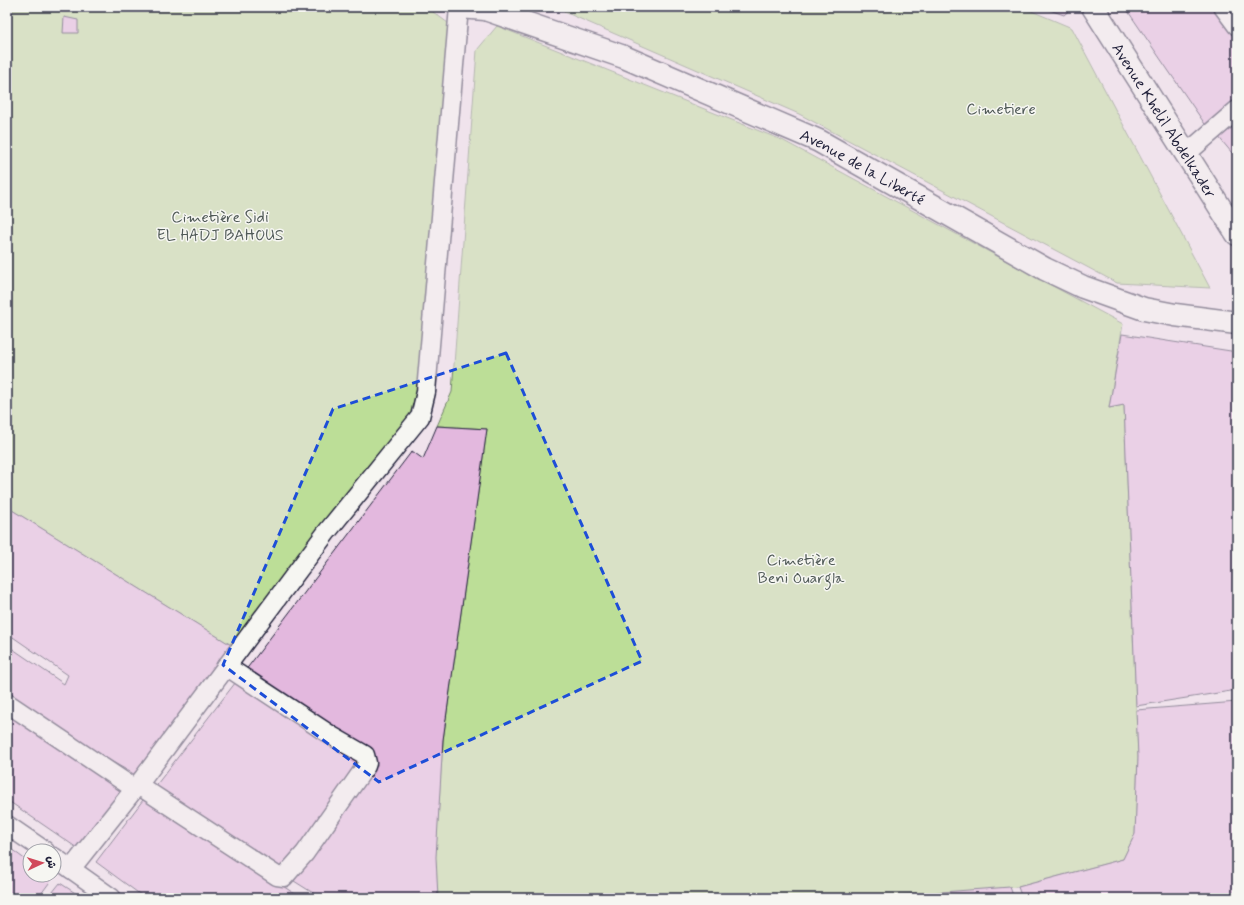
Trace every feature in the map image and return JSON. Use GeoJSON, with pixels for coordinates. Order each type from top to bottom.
{"type":"FeatureCollection","features":[{"type":"Feature","properties":{"kind":"street","name":"Avenue de la Liberté"},"geometry":{"type":"LineString","coordinates":[[459,7],[483,8],[624,57],[789,127],[819,141],[1045,269],[1089,290],[1144,309],[1175,315],[1237,323]]}},
{"type":"Feature","properties":{"kind":"street"},"geometry":{"type":"LineString","coordinates":[[71,869],[136,787],[326,534],[420,417],[424,407],[459,7]]}},
{"type":"Feature","properties":{"kind":"street","name":"Avenue Khelil Abdelkader"},"geometry":{"type":"LineString","coordinates":[[1093,7],[1237,234]]}},
{"type":"Feature","properties":{"kind":"street"},"geometry":{"type":"LineString","coordinates":[[1223,7],[1237,26]]}},
{"type":"Feature","properties":{"kind":"street"},"geometry":{"type":"LineString","coordinates":[[1186,154],[1237,110]]}},
{"type":"Feature","properties":{"kind":"street"},"geometry":{"type":"LineString","coordinates":[[7,703],[277,876],[284,877],[305,853],[366,766],[367,763],[365,755],[332,736],[226,666]]}},
{"type":"Feature","properties":{"kind":"street"},"geometry":{"type":"LineString","coordinates":[[7,825],[33,843]]}},
{"type":"Feature","properties":{"kind":"street"},"geometry":{"type":"LineString","coordinates":[[62,863],[112,898]]}},
{"type":"Feature","properties":{"kind":"highlighted area"},"geometry":{"type":"Polygon","coordinates":[[[506,353],[642,661],[379,782],[223,665],[333,409],[506,353]]]}},
{"type":"Feature","properties":{"kind":"green space","name":"Cimetière Sidi EL HADJ BAHOUS"},"geometry":{"type":"Polygon","coordinates":[[[7,7],[430,7],[433,12],[448,23],[421,400],[236,648],[7,507],[7,7]]]}},
{"type":"Feature","properties":{"kind":"green space","name":"Cimetiere"},"geometry":{"type":"Polygon","coordinates":[[[553,7],[1022,7],[1072,28],[1210,288],[1117,283],[799,114],[553,7]]]}},
{"type":"Feature","properties":{"kind":"green space","name":"Cimetière Beni Ouargla"},"geometry":{"type":"Polygon","coordinates":[[[497,26],[782,140],[1123,324],[1109,408],[1124,405],[1138,757],[1135,834],[1123,859],[1018,887],[873,898],[438,898],[435,864],[443,740],[487,429],[437,426],[452,392],[477,50],[497,26]]]}},
{"type":"Feature","properties":{"kind":"building"},"geometry":{"type":"Polygon","coordinates":[[[1041,7],[1073,7],[1064,15],[1041,7]]]}},
{"type":"Feature","properties":{"kind":"building"},"geometry":{"type":"Polygon","coordinates":[[[1125,7],[1214,7],[1237,37],[1237,103],[1209,130],[1125,7]]]}},
{"type":"Feature","properties":{"kind":"building"},"geometry":{"type":"Polygon","coordinates":[[[64,17],[78,20],[78,33],[63,33],[64,17]]]}},
{"type":"Feature","properties":{"kind":"building"},"geometry":{"type":"Polygon","coordinates":[[[1237,115],[1237,159],[1217,135],[1237,115]]]}},
{"type":"Feature","properties":{"kind":"building"},"geometry":{"type":"Polygon","coordinates":[[[1122,334],[1237,352],[1237,690],[1136,706],[1124,405],[1109,408],[1122,334]]]}},
{"type":"Feature","properties":{"kind":"building"},"geometry":{"type":"Polygon","coordinates":[[[437,426],[487,429],[443,740],[436,857],[438,898],[321,898],[294,881],[376,758],[245,671],[412,451],[423,459],[437,426]]]}},
{"type":"Feature","properties":{"kind":"building"},"geometry":{"type":"Polygon","coordinates":[[[7,507],[236,648],[139,777],[79,743],[7,695],[7,645],[64,684],[68,675],[7,633],[7,507]]]}},
{"type":"Feature","properties":{"kind":"building"},"geometry":{"type":"Polygon","coordinates":[[[239,678],[366,762],[284,872],[154,788],[239,678]]]}},
{"type":"Feature","properties":{"kind":"building"},"geometry":{"type":"Polygon","coordinates":[[[1237,702],[1237,898],[1022,898],[1018,887],[1123,859],[1135,834],[1138,757],[1136,710],[1237,702]]]}},
{"type":"Feature","properties":{"kind":"building"},"geometry":{"type":"Polygon","coordinates":[[[7,711],[128,789],[80,850],[7,800],[7,711]]]}},
{"type":"Feature","properties":{"kind":"building"},"geometry":{"type":"Polygon","coordinates":[[[146,796],[301,898],[145,898],[96,862],[146,796]]]}},
{"type":"Feature","properties":{"kind":"building"},"geometry":{"type":"Polygon","coordinates":[[[7,846],[22,857],[22,883],[49,883],[38,898],[7,898],[7,846]]]}},
{"type":"Feature","properties":{"kind":"building"},"geometry":{"type":"Polygon","coordinates":[[[60,883],[83,898],[48,898],[60,883]]]}},
{"type":"Feature","properties":{"kind":"building"},"geometry":{"type":"Polygon","coordinates":[[[1010,887],[1014,898],[873,898],[874,897],[1010,887]]]}}]}
